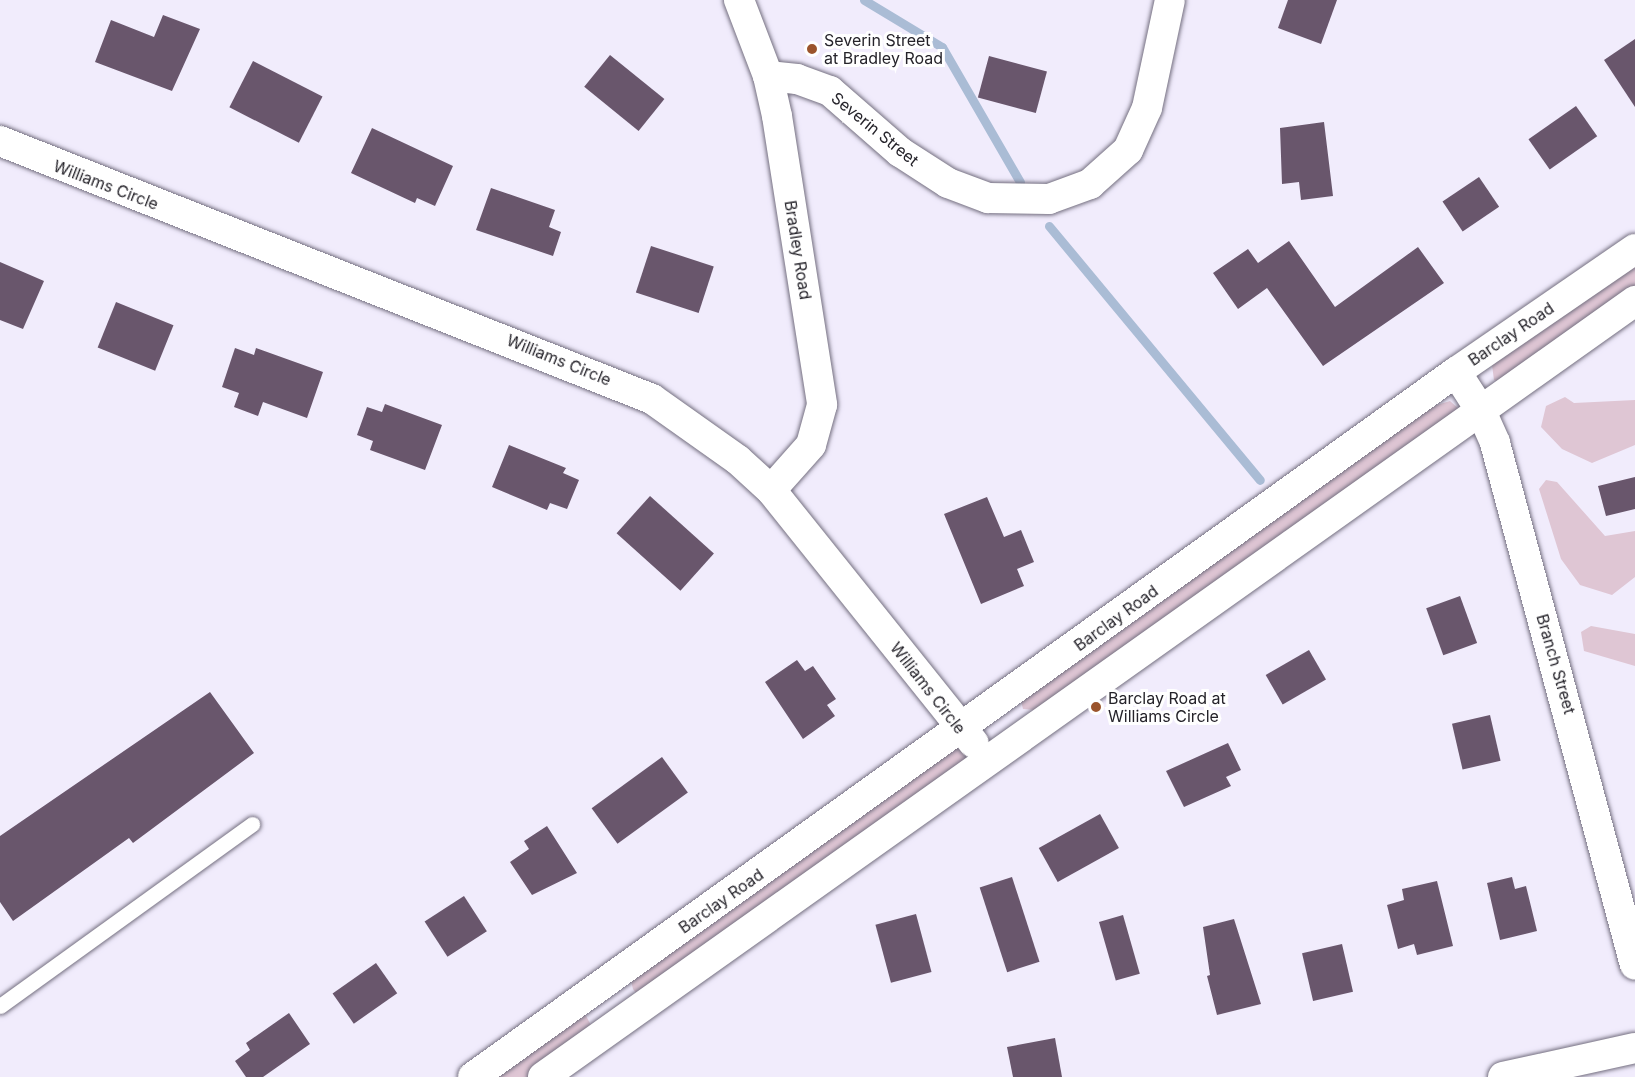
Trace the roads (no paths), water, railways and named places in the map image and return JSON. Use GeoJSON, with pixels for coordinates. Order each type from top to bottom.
{"type":"FeatureCollection","features":[{"type":"Feature","properties":{"kind":"street","name":"Bradley Road"},"geometry":{"type":"LineString","coordinates":[[739,0],[768,76],[822,405],[811,445],[771,490]]}},
{"type":"Feature","properties":{"kind":"street","name":"Severin Street"},"geometry":{"type":"LineString","coordinates":[[768,76],[797,79],[830,91],[900,152],[948,183],[988,198],[1049,200],[1090,184],[1128,150],[1147,108],[1170,0]]}},
{"type":"Feature","properties":{"kind":"street","name":"Williams Circle"},"geometry":{"type":"LineString","coordinates":[[0,141],[612,381],[652,399],[705,435],[771,490],[960,731],[993,760]]}},
{"type":"Feature","properties":{"kind":"street","name":"Barclay Road"},"geometry":{"type":"LineString","coordinates":[[473,1077],[960,731],[1456,372],[1635,249]]}},
{"type":"Feature","properties":{"kind":"street"},"geometry":{"type":"LineString","coordinates":[[543,1077],[993,760],[1635,301]]}},
{"type":"Feature","properties":{"kind":"street","name":"Branch Street"},"geometry":{"type":"LineString","coordinates":[[1456,372],[1481,411],[1498,454],[1581,754],[1635,965]]}},
{"type":"Feature","properties":{"kind":"street"},"geometry":{"type":"LineString","coordinates":[[599,988],[622,1021]]}},
{"type":"Feature","properties":{"kind":"street"},"geometry":{"type":"LineString","coordinates":[[1503,1077],[1635,1048]]}},
{"type":"Feature","properties":{"kind":"lane"},"geometry":{"type":"LineString","coordinates":[[0,1006],[252,824]]}},
{"type":"Feature","properties":{"kind":"waterway"},"geometry":{"type":"LineString","coordinates":[[864,0],[942,47],[1020,182]]}},
{"type":"Feature","properties":{"kind":"waterway"},"geometry":{"type":"LineString","coordinates":[[1049,226],[1260,480]]}},
{"type":"Feature","properties":{"kind":"place","name":"Severin Street at Bradley Road"},"geometry":{"type":"Point","coordinates":[812,49]}},
{"type":"Feature","properties":{"kind":"place","name":"Barclay Road at Williams Circle"},"geometry":{"type":"Point","coordinates":[1096,707]}}]}
